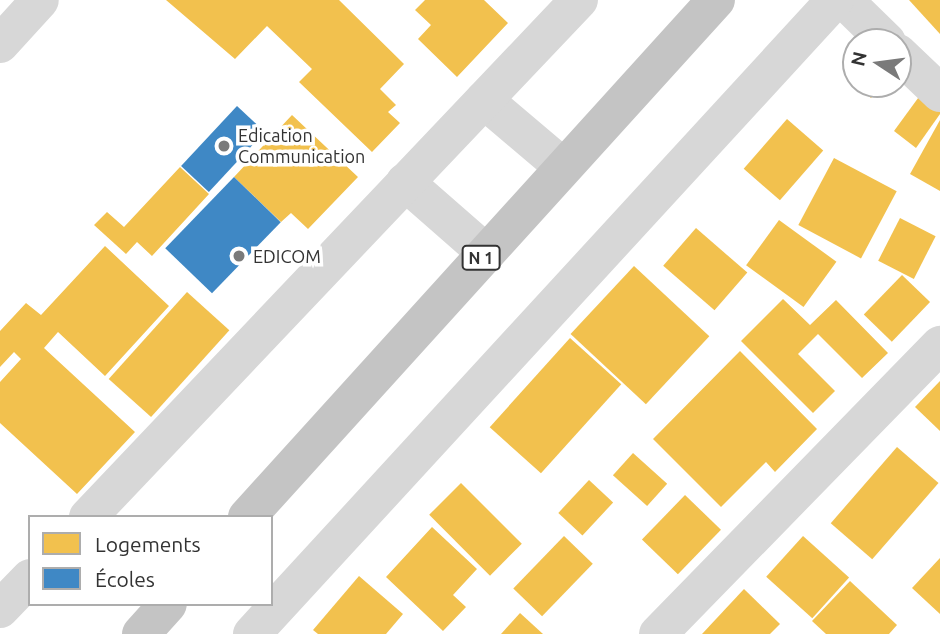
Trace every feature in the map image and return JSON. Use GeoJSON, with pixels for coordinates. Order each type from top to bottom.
{"type":"FeatureCollection","features":[{"type":"Feature","properties":{"kind":"highway","name":"N 1"},"geometry":{"type":"LineString","coordinates":[[249,515],[716,0]]}},
{"type":"Feature","properties":{"kind":"highway"},"geometry":{"type":"LineString","coordinates":[[141,634],[166,606]]}},
{"type":"Feature","properties":{"kind":"street"},"geometry":{"type":"LineString","coordinates":[[0,44],[40,0]]}},
{"type":"Feature","properties":{"kind":"street"},"geometry":{"type":"LineString","coordinates":[[90,515],[579,0]]}},
{"type":"Feature","properties":{"kind":"street"},"geometry":{"type":"LineString","coordinates":[[252,634],[835,0]]}},
{"type":"Feature","properties":{"kind":"street"},"geometry":{"type":"LineString","coordinates":[[844,0],[873,28]]}},
{"type":"Feature","properties":{"kind":"street"},"geometry":{"type":"LineString","coordinates":[[912,66],[940,93]]}},
{"type":"Feature","properties":{"kind":"street"},"geometry":{"type":"LineString","coordinates":[[484,100],[563,167]]}},
{"type":"Feature","properties":{"kind":"street"},"geometry":{"type":"LineString","coordinates":[[405,182],[486,253]]}},
{"type":"Feature","properties":{"kind":"street"},"geometry":{"type":"LineString","coordinates":[[658,634],[940,345]]}},
{"type":"Feature","properties":{"kind":"street"},"geometry":{"type":"LineString","coordinates":[[0,609],[28,580]]}},
{"type":"Feature","properties":{"kind":"building: Logements"},"geometry":{"type":"Polygon","coordinates":[[[166,0],[339,0],[404,64],[380,89],[396,105],[388,112],[400,123],[372,152],[299,82],[312,69],[267,26],[235,59],[166,0]]]}},
{"type":"Feature","properties":{"kind":"building: Logements"},"geometry":{"type":"Polygon","coordinates":[[[425,0],[484,0],[508,23],[457,77],[418,39],[431,25],[415,10],[425,0]]]}},
{"type":"Feature","properties":{"kind":"building: Logements"},"geometry":{"type":"Polygon","coordinates":[[[909,0],[940,0],[940,34],[909,0]]]}},
{"type":"Feature","properties":{"kind":"building: Logements"},"geometry":{"type":"Polygon","coordinates":[[[921,94],[940,108],[940,114],[916,148],[894,131],[921,94]]]}},
{"type":"Feature","properties":{"kind":"building: Logements"},"geometry":{"type":"Polygon","coordinates":[[[292,115],[358,177],[308,229],[291,213],[281,222],[234,177],[292,115]]]}},
{"type":"Feature","properties":{"kind":"building: Logements"},"geometry":{"type":"Polygon","coordinates":[[[787,119],[823,150],[780,200],[744,169],[787,119]]]}},
{"type":"Feature","properties":{"kind":"building: Logements"},"geometry":{"type":"Polygon","coordinates":[[[940,120],[940,191],[910,174],[940,120]]]}},
{"type":"Feature","properties":{"kind":"building: Logements"},"geometry":{"type":"Polygon","coordinates":[[[834,158],[897,191],[861,258],[798,225],[834,158]]]}},
{"type":"Feature","properties":{"kind":"building: Logements"},"geometry":{"type":"Polygon","coordinates":[[[180,167],[209,194],[152,256],[137,242],[126,254],[94,225],[107,212],[124,227],[180,167]]]}},
{"type":"Feature","properties":{"kind":"building: Logements"},"geometry":{"type":"Polygon","coordinates":[[[900,218],[936,236],[914,279],[878,261],[900,218]]]}},
{"type":"Feature","properties":{"kind":"building: Logements"},"geometry":{"type":"Polygon","coordinates":[[[779,220],[836,262],[804,307],[746,265],[779,220]]]}},
{"type":"Feature","properties":{"kind":"building: Logements"},"geometry":{"type":"Polygon","coordinates":[[[696,228],[747,273],[715,310],[663,266],[696,228]]]}},
{"type":"Feature","properties":{"kind":"building: Logements"},"geometry":{"type":"Polygon","coordinates":[[[105,246],[169,306],[105,376],[58,332],[44,348],[135,432],[77,494],[0,423],[0,382],[21,359],[14,352],[0,367],[0,331],[26,303],[41,315],[105,246]]]}},
{"type":"Feature","properties":{"kind":"building: Logements"},"geometry":{"type":"Polygon","coordinates":[[[634,266],[709,336],[646,404],[571,334],[634,266]]]}},
{"type":"Feature","properties":{"kind":"building: Logements"},"geometry":{"type":"Polygon","coordinates":[[[902,275],[930,302],[892,342],[864,315],[902,275]]]}},
{"type":"Feature","properties":{"kind":"building: Logements"},"geometry":{"type":"Polygon","coordinates":[[[187,292],[229,330],[151,417],[109,379],[187,292]]]}},
{"type":"Feature","properties":{"kind":"building: Logements"},"geometry":{"type":"Polygon","coordinates":[[[783,299],[810,325],[836,300],[888,353],[862,378],[818,334],[798,354],[835,391],[813,413],[741,341],[783,299]]]}},
{"type":"Feature","properties":{"kind":"building: Logements"},"geometry":{"type":"Polygon","coordinates":[[[570,338],[621,384],[541,473],[490,427],[570,338]]]}},
{"type":"Feature","properties":{"kind":"building: Logements"},"geometry":{"type":"Polygon","coordinates":[[[740,351],[817,429],[775,472],[766,462],[721,507],[653,439],[740,351]]]}},
{"type":"Feature","properties":{"kind":"building: Logements"},"geometry":{"type":"Polygon","coordinates":[[[940,381],[940,431],[915,407],[940,381]]]}},
{"type":"Feature","properties":{"kind":"building: Logements"},"geometry":{"type":"Polygon","coordinates":[[[897,447],[939,483],[872,559],[831,523],[897,447]]]}},
{"type":"Feature","properties":{"kind":"building: Logements"},"geometry":{"type":"Polygon","coordinates":[[[633,453],[667,484],[647,506],[613,475],[633,453]]]}},
{"type":"Feature","properties":{"kind":"building: Logements"},"geometry":{"type":"Polygon","coordinates":[[[589,480],[613,503],[582,535],[558,513],[589,480]]]}},
{"type":"Feature","properties":{"kind":"building: Logements"},"geometry":{"type":"Polygon","coordinates":[[[461,483],[522,544],[490,576],[429,515],[461,483]]]}},
{"type":"Feature","properties":{"kind":"building: Logements"},"geometry":{"type":"Polygon","coordinates":[[[685,495],[721,530],[678,574],[642,540],[685,495]]]}},
{"type":"Feature","properties":{"kind":"building: Logements"},"geometry":{"type":"Polygon","coordinates":[[[432,527],[477,569],[453,595],[466,607],[443,631],[386,577],[432,527]]]}},
{"type":"Feature","properties":{"kind":"building: Logements"},"geometry":{"type":"Polygon","coordinates":[[[564,536],[593,564],[542,616],[513,589],[564,536]]]}},
{"type":"Feature","properties":{"kind":"building: Logements"},"geometry":{"type":"Polygon","coordinates":[[[803,536],[849,577],[812,618],[766,577],[803,536]]]}},
{"type":"Feature","properties":{"kind":"building: Logements"},"geometry":{"type":"Polygon","coordinates":[[[940,558],[940,614],[912,588],[940,558]]]}},
{"type":"Feature","properties":{"kind":"building: Logements"},"geometry":{"type":"Polygon","coordinates":[[[359,576],[403,614],[386,634],[318,634],[313,630],[359,576]]]}},
{"type":"Feature","properties":{"kind":"building: Logements"},"geometry":{"type":"Polygon","coordinates":[[[850,581],[897,625],[889,634],[826,634],[812,621],[850,581]]]}},
{"type":"Feature","properties":{"kind":"building: Logements"},"geometry":{"type":"Polygon","coordinates":[[[744,589],[780,624],[770,634],[702,634],[744,589]]]}},
{"type":"Feature","properties":{"kind":"building: Logements"},"geometry":{"type":"Polygon","coordinates":[[[520,613],[543,634],[501,634],[520,613]]]}},
{"type":"Feature","properties":{"kind":"building: Écoles"},"geometry":{"type":"Polygon","coordinates":[[[237,106],[265,132],[209,192],[181,166],[237,106]]]}},
{"type":"Feature","properties":{"kind":"building: Écoles"},"geometry":{"type":"Polygon","coordinates":[[[234,177],[281,222],[212,293],[165,248],[234,177]]]}},
{"type":"Feature","properties":{"kind":"place","name":"Edication Communication"},"geometry":{"type":"Point","coordinates":[224,146]}},
{"type":"Feature","properties":{"kind":"place","name":"EDICOM"},"geometry":{"type":"Point","coordinates":[239,256]}}]}
